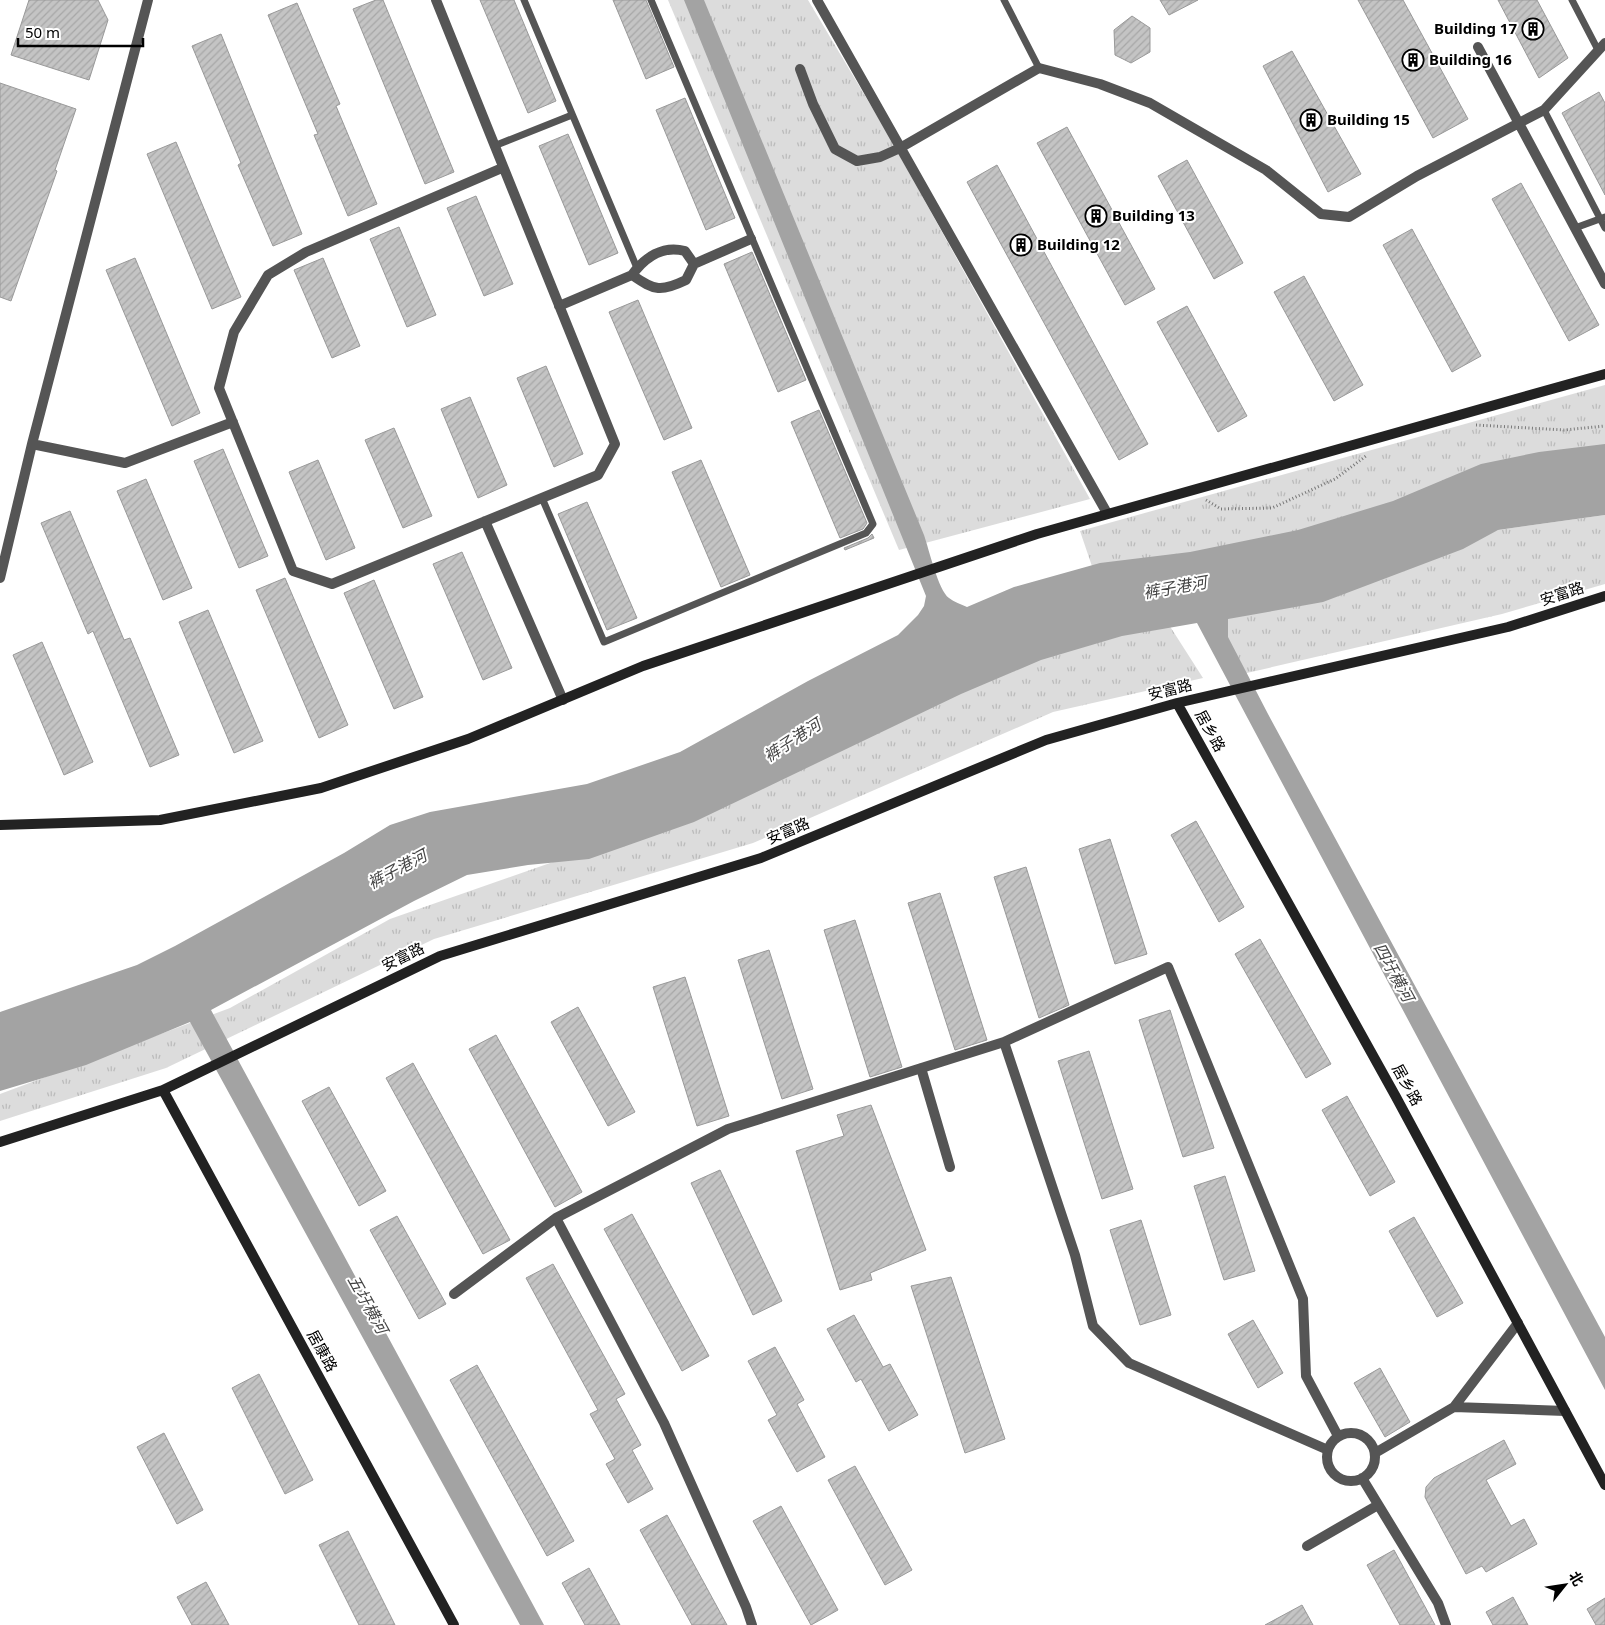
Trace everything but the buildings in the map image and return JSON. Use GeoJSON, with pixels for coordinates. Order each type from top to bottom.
{"type":"FeatureCollection","features":[{"type":"Feature","properties":{"kind":"street"},"geometry":{"type":"LineString","coordinates":[[0,578],[32,444],[148,0]]}},
{"type":"Feature","properties":{"kind":"street"},"geometry":{"type":"LineString","coordinates":[[816,0],[1107,513]]}},
{"type":"Feature","properties":{"kind":"street"},"geometry":{"type":"LineString","coordinates":[[437,1],[502,168],[615,444],[598,475],[332,584],[293,571],[219,388],[234,332],[268,275],[306,252],[502,168]]}},
{"type":"Feature","properties":{"kind":"street"},"geometry":{"type":"LineString","coordinates":[[1478,47],[1605,284]]}},
{"type":"Feature","properties":{"kind":"street"},"geometry":{"type":"LineString","coordinates":[[800,69],[813,104],[835,148],[857,161],[880,157],[900,148],[1038,68],[1100,84],[1150,103],[1266,170],[1321,214],[1349,217],[1417,176],[1544,110],[1602,47]]}},
{"type":"Feature","properties":{"kind":"street"},"geometry":{"type":"LineString","coordinates":[[634,272],[650,287],[666,290],[686,280],[694,264],[751,239]]}},
{"type":"Feature","properties":{"kind":"street"},"geometry":{"type":"LineString","coordinates":[[559,306],[634,272],[643,259],[673,248],[685,251],[694,264]]}},
{"type":"Feature","properties":{"kind":"street"},"geometry":{"type":"LineString","coordinates":[[0,824],[160,820],[321,788],[468,739],[643,666],[941,566],[1107,513],[1605,374]]}},
{"type":"Feature","properties":{"kind":"street"},"geometry":{"type":"LineString","coordinates":[[32,444],[125,463],[232,422]]}},
{"type":"Feature","properties":{"kind":"street"},"geometry":{"type":"LineString","coordinates":[[485,521],[563,700]]}},
{"type":"Feature","properties":{"kind":"street","name":"安富路"},"geometry":{"type":"LineString","coordinates":[[0,1142],[163,1090],[440,956],[761,858],[1046,740],[1177,703],[1508,627],[1605,596]]}},
{"type":"Feature","properties":{"kind":"street","name":"居乡路"},"geometry":{"type":"LineString","coordinates":[[1177,703],[1401,1106],[1605,1485]]}},
{"type":"Feature","properties":{"kind":"street"},"geometry":{"type":"LineString","coordinates":[[454,1294],[556,1218],[728,1129],[1004,1042],[1168,967],[1303,1299],[1306,1376],[1338,1436]]}},
{"type":"Feature","properties":{"kind":"street"},"geometry":{"type":"LineString","coordinates":[[1004,1042],[1075,1254],[1094,1326],[1129,1363],[1328,1450]]}},
{"type":"Feature","properties":{"kind":"street"},"geometry":{"type":"LineString","coordinates":[[921,1068],[950,1167]]}},
{"type":"Feature","properties":{"kind":"street","name":"居康路"},"geometry":{"type":"LineString","coordinates":[[163,1090],[454,1625]]}},
{"type":"Feature","properties":{"kind":"street"},"geometry":{"type":"LineString","coordinates":[[556,1218],[664,1423],[746,1607],[752,1625]]}},
{"type":"Feature","properties":{"kind":"street"},"geometry":{"type":"LineString","coordinates":[[1375,1453],[1454,1407],[1518,1323]]}},
{"type":"Feature","properties":{"kind":"street"},"geometry":{"type":"LineString","coordinates":[[1454,1407],[1565,1411]]}},
{"type":"Feature","properties":{"kind":"street"},"geometry":{"type":"LineString","coordinates":[[1353,1433],[1361,1435],[1367,1439],[1375,1453],[1372,1467],[1362,1478],[1355,1481],[1339,1478],[1329,1466],[1328,1450],[1338,1436],[1353,1433]]}},
{"type":"Feature","properties":{"kind":"street"},"geometry":{"type":"LineString","coordinates":[[1362,1478],[1438,1603],[1446,1625]]}},
{"type":"Feature","properties":{"kind":"street"},"geometry":{"type":"LineString","coordinates":[[1307,1546],[1378,1505]]}},
{"type":"Feature","properties":{"kind":"lane"},"geometry":{"type":"LineString","coordinates":[[524,0],[634,272]]}},
{"type":"Feature","properties":{"kind":"lane"},"geometry":{"type":"LineString","coordinates":[[542,498],[604,642],[866,534],[873,524],[651,0]]}},
{"type":"Feature","properties":{"kind":"lane"},"geometry":{"type":"LineString","coordinates":[[1004,0],[1038,68]]}},
{"type":"Feature","properties":{"kind":"lane"},"geometry":{"type":"LineString","coordinates":[[1572,0],[1602,47]]}},
{"type":"Feature","properties":{"kind":"lane"},"geometry":{"type":"LineString","coordinates":[[1544,110],[1603,218],[1605,228]]}},
{"type":"Feature","properties":{"kind":"lane"},"geometry":{"type":"LineString","coordinates":[[494,146],[572,115]]}},
{"type":"Feature","properties":{"kind":"lane"},"geometry":{"type":"LineString","coordinates":[[1575,228],[1603,218]]}},
{"type":"Feature","properties":{"kind":"path"},"geometry":{"type":"LineString","coordinates":[[1470,424],[1564,430],[1605,426]]}},
{"type":"Feature","properties":{"kind":"path"},"geometry":{"type":"LineString","coordinates":[[1191,490],[1221,509],[1272,508],[1335,479],[1373,451]]}},
{"type":"Feature","properties":{"kind":"green space"},"geometry":{"type":"Polygon","coordinates":[[[668,0],[808,0],[886,131],[1090,499],[899,550],[668,0]]]}},
{"type":"Feature","properties":{"kind":"green space"},"geometry":{"type":"Polygon","coordinates":[[[1605,385],[1605,463],[1322,536],[1097,581],[1080,531],[1605,385]]]}},
{"type":"Feature","properties":{"kind":"green space"},"geometry":{"type":"Polygon","coordinates":[[[1605,515],[1605,584],[1502,614],[1238,675],[1203,609],[1498,530],[1605,515]]]}},
{"type":"Feature","properties":{"kind":"green space"},"geometry":{"type":"Polygon","coordinates":[[[1164,617],[1203,678],[1053,712],[753,843],[434,939],[166,1068],[0,1121],[0,1094],[230,1008],[390,919],[630,835],[967,670],[1164,617]]]}},
{"type":"Feature","properties":{"kind":"water"},"geometry":{"type":"Polygon","coordinates":[[[684,0],[704,0],[924,535],[941,587],[945,594],[955,602],[967,607],[1014,587],[1100,563],[1190,552],[1298,530],[1393,501],[1481,464],[1539,452],[1605,444],[1605,515],[1498,530],[1463,549],[1323,602],[1228,619],[1228,637],[1605,1337],[1605,1390],[1197,623],[1122,636],[1041,660],[961,694],[694,822],[589,859],[528,865],[467,875],[414,901],[211,1010],[544,1625],[520,1625],[190,1022],[86,1065],[0,1091],[0,1012],[137,965],[344,853],[390,825],[430,812],[587,784],[680,752],[808,681],[898,635],[918,615],[924,606],[926,596],[684,0]]]}},
{"type":"Feature","properties":{"kind":"place","name":"Building 17"},"geometry":{"type":"Point","coordinates":[1533,29]}},
{"type":"Feature","properties":{"kind":"place","name":"Building 16"},"geometry":{"type":"Point","coordinates":[1413,60]}},
{"type":"Feature","properties":{"kind":"place","name":"Building 15"},"geometry":{"type":"Point","coordinates":[1311,120]}},
{"type":"Feature","properties":{"kind":"place","name":"Building 13"},"geometry":{"type":"Point","coordinates":[1096,216]}},
{"type":"Feature","properties":{"kind":"place","name":"Building 12"},"geometry":{"type":"Point","coordinates":[1021,245]}},
{"type":"Feature","properties":{"kind":"water label","name":"裤子港河"},"geometry":{"type":"Point","coordinates":[1175,587]}},
{"type":"Feature","properties":{"kind":"water label","name":"裤子港河"},"geometry":{"type":"Point","coordinates":[792,740]}},
{"type":"Feature","properties":{"kind":"water label","name":"裤子港河"},"geometry":{"type":"Point","coordinates":[397,869]}},
{"type":"Feature","properties":{"kind":"water label","name":"四圩横河"},"geometry":{"type":"Point","coordinates":[1394,972]}},
{"type":"Feature","properties":{"kind":"water label","name":"五圩横河"},"geometry":{"type":"Point","coordinates":[368,1304]}}]}
